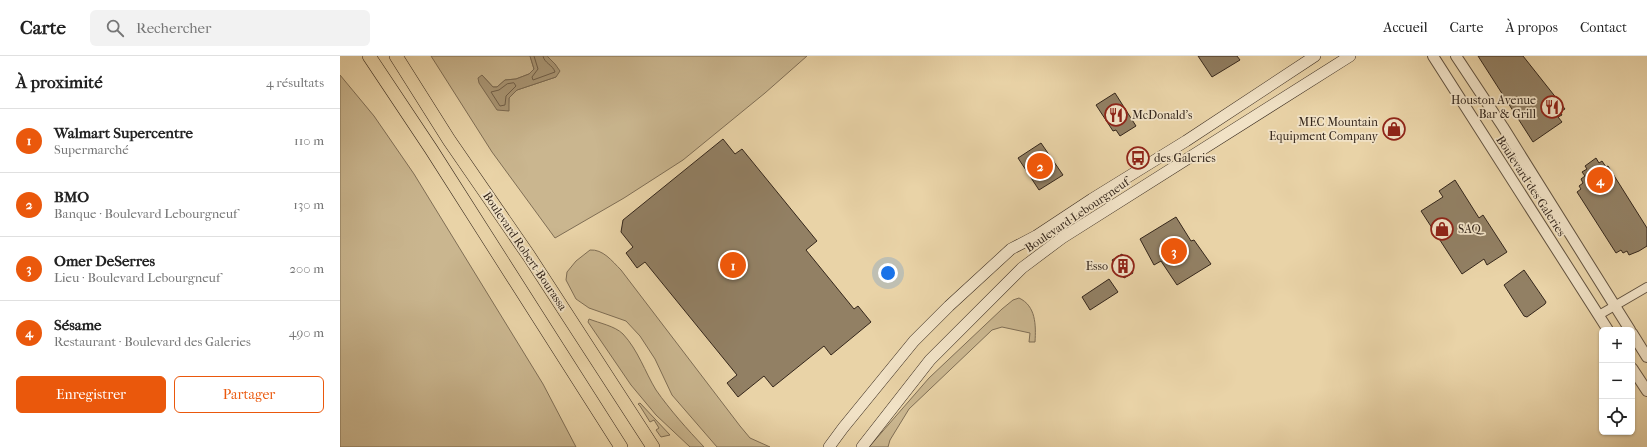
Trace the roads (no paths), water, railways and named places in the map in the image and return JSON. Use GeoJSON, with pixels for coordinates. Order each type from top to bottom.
{"type":"FeatureCollection","features":[{"type":"Feature","properties":{"kind":"highway","name":"Boulevard Robert-Bourassa"},"geometry":{"type":"LineString","coordinates":[[369,56],[621,447]]}},
{"type":"Feature","properties":{"kind":"highway","name":"Boulevard Robert-Bourassa"},"geometry":{"type":"LineString","coordinates":[[396,56],[449,140],[529,256],[653,447]]}},
{"type":"Feature","properties":{"kind":"main road","name":"Boulevard Lebourgneuf"},"geometry":{"type":"LineString","coordinates":[[829,447],[914,342],[949,306],[1011,249],[1036,236],[1092,199],[1186,141],[1315,56]]}},
{"type":"Feature","properties":{"kind":"main road","name":"Boulevard Lebourgneuf"},"geometry":{"type":"LineString","coordinates":[[862,447],[930,360],[1022,268],[1062,238],[1350,56]]}},
{"type":"Feature","properties":{"kind":"street","name":"Boulevard des Galeries"},"geometry":{"type":"LineString","coordinates":[[1433,56],[1606,327]]}},
{"type":"Feature","properties":{"kind":"street","name":"Boulevard des Galeries"},"geometry":{"type":"LineString","coordinates":[[1456,56],[1503,127],[1628,327]]}},
{"type":"Feature","properties":{"kind":"street"},"geometry":{"type":"LineString","coordinates":[[1599,315],[1647,287]]}},
{"type":"Feature","properties":{"kind":"street"},"geometry":{"type":"LineString","coordinates":[[1635,338],[1647,357]]}},
{"type":"Feature","properties":{"kind":"street"},"geometry":{"type":"LineString","coordinates":[[1635,373],[1647,391]]}},
{"type":"Feature","properties":{"kind":"water"},"geometry":{"type":"Polygon","coordinates":[[[530,56],[547,56],[560,71],[556,77],[517,90],[509,98],[509,111],[497,110],[479,83],[478,78],[482,75],[493,87],[497,87],[505,80],[516,79],[529,74],[534,69],[530,56]]]}},
{"type":"Feature","properties":{"kind":"place","name":"Houston Avenue Bar & Grill"},"geometry":{"type":"Point","coordinates":[1552,107]}},
{"type":"Feature","properties":{"kind":"place","name":"McDonald's"},"geometry":{"type":"Point","coordinates":[1116,115]}},
{"type":"Feature","properties":{"kind":"place","name":"MEC Mountain Equipment Company"},"geometry":{"type":"Point","coordinates":[1394,129]}},
{"type":"Feature","properties":{"kind":"place","name":"des Galeries"},"geometry":{"type":"Point","coordinates":[1138,158]}},
{"type":"Feature","properties":{"kind":"place","name":"BMO"},"geometry":{"type":"Point","coordinates":[1040,166]}},
{"type":"Feature","properties":{"kind":"place","name":"Sésame"},"geometry":{"type":"Point","coordinates":[1600,180]}},
{"type":"Feature","properties":{"kind":"place","name":"SAQ"},"geometry":{"type":"Point","coordinates":[1442,229]}},
{"type":"Feature","properties":{"kind":"place","name":"Omer DeSerres"},"geometry":{"type":"Point","coordinates":[1174,251]}},
{"type":"Feature","properties":{"kind":"place","name":"Walmart Supercentre"},"geometry":{"type":"Point","coordinates":[733,265]}},
{"type":"Feature","properties":{"kind":"place","name":"Esso"},"geometry":{"type":"Point","coordinates":[1123,266]}}]}
